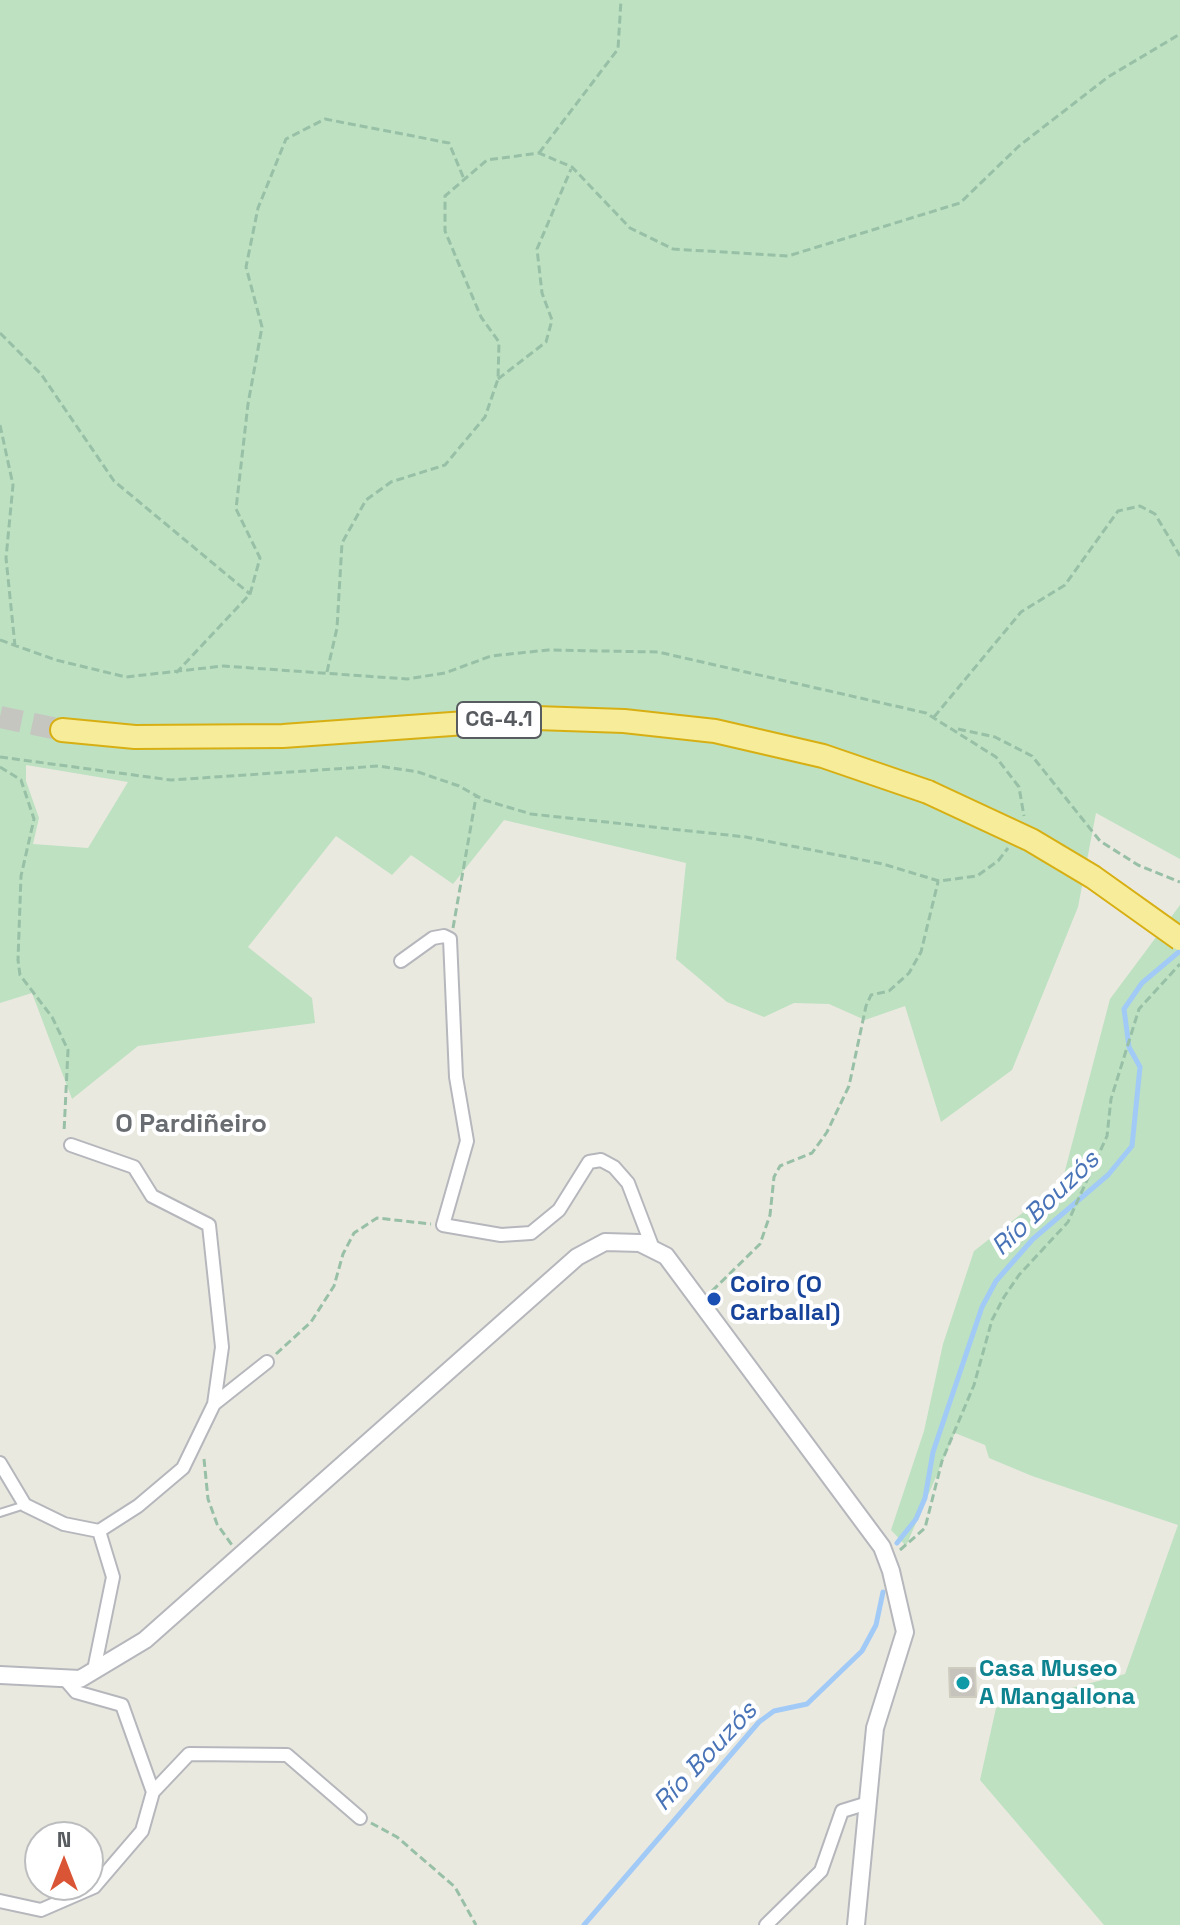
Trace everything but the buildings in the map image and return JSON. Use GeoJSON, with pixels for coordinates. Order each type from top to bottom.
{"type":"FeatureCollection","features":[{"type":"Feature","properties":{"kind":"highway","name":"CG-4.1"},"geometry":{"type":"LineString","coordinates":[[62,730],[135,737],[283,736],[403,725],[536,718],[624,721],[715,731],[823,756],[928,792],[1031,840],[1093,877],[1180,939]]}},
{"type":"Feature","properties":{"kind":"street"},"geometry":{"type":"LineString","coordinates":[[401,961],[433,938],[444,936],[450,939],[456,1077],[467,1141],[443,1225],[501,1235],[531,1233],[559,1210],[589,1162],[601,1160],[628,1183],[652,1246]]}},
{"type":"Feature","properties":{"kind":"street"},"geometry":{"type":"LineString","coordinates":[[0,1463],[25,1505],[64,1524],[99,1531],[138,1506],[183,1468],[214,1404],[222,1347],[209,1225],[152,1196],[134,1167],[71,1145]]}},
{"type":"Feature","properties":{"kind":"street"},"geometry":{"type":"LineString","coordinates":[[0,1675],[80,1679],[145,1640],[577,1257],[590,1248],[621,1240],[652,1246],[666,1256],[700,1301],[885,1556],[905,1632],[875,1728],[856,1925]]}},
{"type":"Feature","properties":{"kind":"street"},"geometry":{"type":"LineString","coordinates":[[214,1404],[267,1362]]}},
{"type":"Feature","properties":{"kind":"street"},"geometry":{"type":"LineString","coordinates":[[94,1670],[113,1577],[99,1531]]}},
{"type":"Feature","properties":{"kind":"street"},"geometry":{"type":"LineString","coordinates":[[64,1678],[76,1692],[122,1705],[153,1792]]}},
{"type":"Feature","properties":{"kind":"street"},"geometry":{"type":"LineString","coordinates":[[0,1901],[41,1910],[94,1887],[142,1831],[153,1792],[189,1754],[287,1755],[360,1818]]}},
{"type":"Feature","properties":{"kind":"street"},"geometry":{"type":"LineString","coordinates":[[766,1925],[821,1871],[842,1811],[868,1803]]}},
{"type":"Feature","properties":{"kind":"lane"},"geometry":{"type":"LineString","coordinates":[[0,1513],[25,1505]]}},
{"type":"Feature","properties":{"kind":"path"},"geometry":{"type":"LineString","coordinates":[[539,153],[618,49],[621,0]]}},
{"type":"Feature","properties":{"kind":"path"},"geometry":{"type":"LineString","coordinates":[[327,672],[337,628],[342,543],[366,500],[391,482],[445,465],[485,417],[498,379],[499,342],[481,317],[445,231],[445,196],[487,160],[539,153],[572,167],[630,228],[673,249],[788,256],[960,203],[1019,146],[1108,77],[1180,34]]}},
{"type":"Feature","properties":{"kind":"path"},"geometry":{"type":"LineString","coordinates":[[176,673],[250,594],[260,558],[236,509],[248,404],[262,327],[246,267],[258,208],[286,139],[325,119],[449,143],[464,179]]}},
{"type":"Feature","properties":{"kind":"path"},"geometry":{"type":"LineString","coordinates":[[498,379],[546,342],[552,320],[542,293],[537,249],[572,167]]}},
{"type":"Feature","properties":{"kind":"path"},"geometry":{"type":"LineString","coordinates":[[0,333],[41,374],[114,481],[250,594]]}},
{"type":"Feature","properties":{"kind":"path"},"geometry":{"type":"LineString","coordinates":[[0,425],[13,485],[6,558],[15,646]]}},
{"type":"Feature","properties":{"kind":"path"},"geometry":{"type":"LineString","coordinates":[[934,717],[1021,612],[1065,585],[1118,511],[1140,506],[1155,514],[1180,556]]}},
{"type":"Feature","properties":{"kind":"path"},"geometry":{"type":"LineString","coordinates":[[0,640],[56,660],[126,677],[223,666],[407,679],[445,673],[505,654],[548,650],[658,652],[853,694],[934,717],[996,757],[1019,787],[1024,815],[1019,828]]}},
{"type":"Feature","properties":{"kind":"path"},"geometry":{"type":"LineString","coordinates":[[954,728],[995,737],[1032,756],[1100,841],[1138,865],[1180,882]]}},
{"type":"Feature","properties":{"kind":"path"},"geometry":{"type":"LineString","coordinates":[[0,757],[171,780],[379,766],[418,772],[531,814],[746,837],[883,864],[939,881],[977,876],[998,861],[1014,841]]}},
{"type":"Feature","properties":{"kind":"path"},"geometry":{"type":"LineString","coordinates":[[0,767],[21,780],[34,819],[21,876],[18,960],[20,975],[52,1017],[68,1050],[68,1107],[63,1139],[71,1145]]}},
{"type":"Feature","properties":{"kind":"path"},"geometry":{"type":"LineString","coordinates":[[450,939],[476,796]]}},
{"type":"Feature","properties":{"kind":"path"},"geometry":{"type":"LineString","coordinates":[[700,1301],[740,1268],[760,1244],[770,1215],[774,1177],[780,1166],[812,1153],[827,1132],[849,1086],[866,1006],[871,995],[889,991],[909,973],[921,952],[939,881]]}},
{"type":"Feature","properties":{"kind":"path"},"geometry":{"type":"LineString","coordinates":[[885,1556],[915,1540],[925,1528],[942,1461],[974,1385],[992,1320],[1019,1275],[1068,1222],[1107,1136],[1111,1099],[1139,1009],[1180,964]]}},
{"type":"Feature","properties":{"kind":"path"},"geometry":{"type":"LineString","coordinates":[[267,1362],[311,1322],[334,1286],[343,1254],[354,1233],[377,1218],[443,1225]]}},
{"type":"Feature","properties":{"kind":"path"},"geometry":{"type":"LineString","coordinates":[[201,1431],[208,1499],[217,1524],[228,1540]]}},
{"type":"Feature","properties":{"kind":"path"},"geometry":{"type":"LineString","coordinates":[[360,1818],[397,1837],[455,1887],[476,1925]]}},
{"type":"Feature","properties":{"kind":"green space"},"geometry":{"type":"Polygon","coordinates":[[[0,0],[1180,0],[1180,859],[1096,813],[1078,907],[1012,1070],[941,1122],[905,1006],[865,1020],[829,1004],[794,1003],[764,1017],[727,1002],[676,959],[686,863],[504,820],[453,884],[411,855],[392,875],[336,836],[248,947],[312,998],[315,1023],[138,1046],[72,1099],[32,993],[0,1003],[0,0]],[[26,765],[26,781],[39,818],[33,844],[88,848],[128,782],[26,765]]]}},
{"type":"Feature","properties":{"kind":"green space"},"geometry":{"type":"Polygon","coordinates":[[[1180,905],[1180,1925],[1104,1925],[980,1780],[996,1708],[1125,1674],[1178,1525],[1032,1476],[989,1458],[985,1445],[955,1433],[906,1546],[891,1530],[924,1431],[943,1344],[974,1251],[1062,1182],[1110,999],[1180,905]]]}},
{"type":"Feature","properties":{"kind":"waterway","name":"Río Bouzós"},"geometry":{"type":"LineString","coordinates":[[897,1543],[916,1519],[925,1498],[933,1452],[982,1307],[996,1281],[1033,1239],[1108,1175],[1132,1146],[1140,1067],[1129,1047],[1124,1009],[1142,983],[1180,951]]}},
{"type":"Feature","properties":{"kind":"waterway","name":"Río Bouzós"},"geometry":{"type":"LineString","coordinates":[[584,1925],[759,1722],[774,1711],[807,1704],[862,1651],[876,1625],[883,1592]]}},
{"type":"Feature","properties":{"kind":"tunnel"},"geometry":{"type":"LineString","coordinates":[[0,717],[62,730]]}},
{"type":"Feature","properties":{"kind":"place","name":"Coiro (O Carballal)"},"geometry":{"type":"Point","coordinates":[714,1299]}},
{"type":"Feature","properties":{"kind":"place","name":"Casa Museo A Mangallona"},"geometry":{"type":"Point","coordinates":[963,1683]}},
{"type":"Feature","properties":{"kind":"district","name":"O Pardiñeiro"},"geometry":{"type":"Point","coordinates":[191,1125]}}]}
